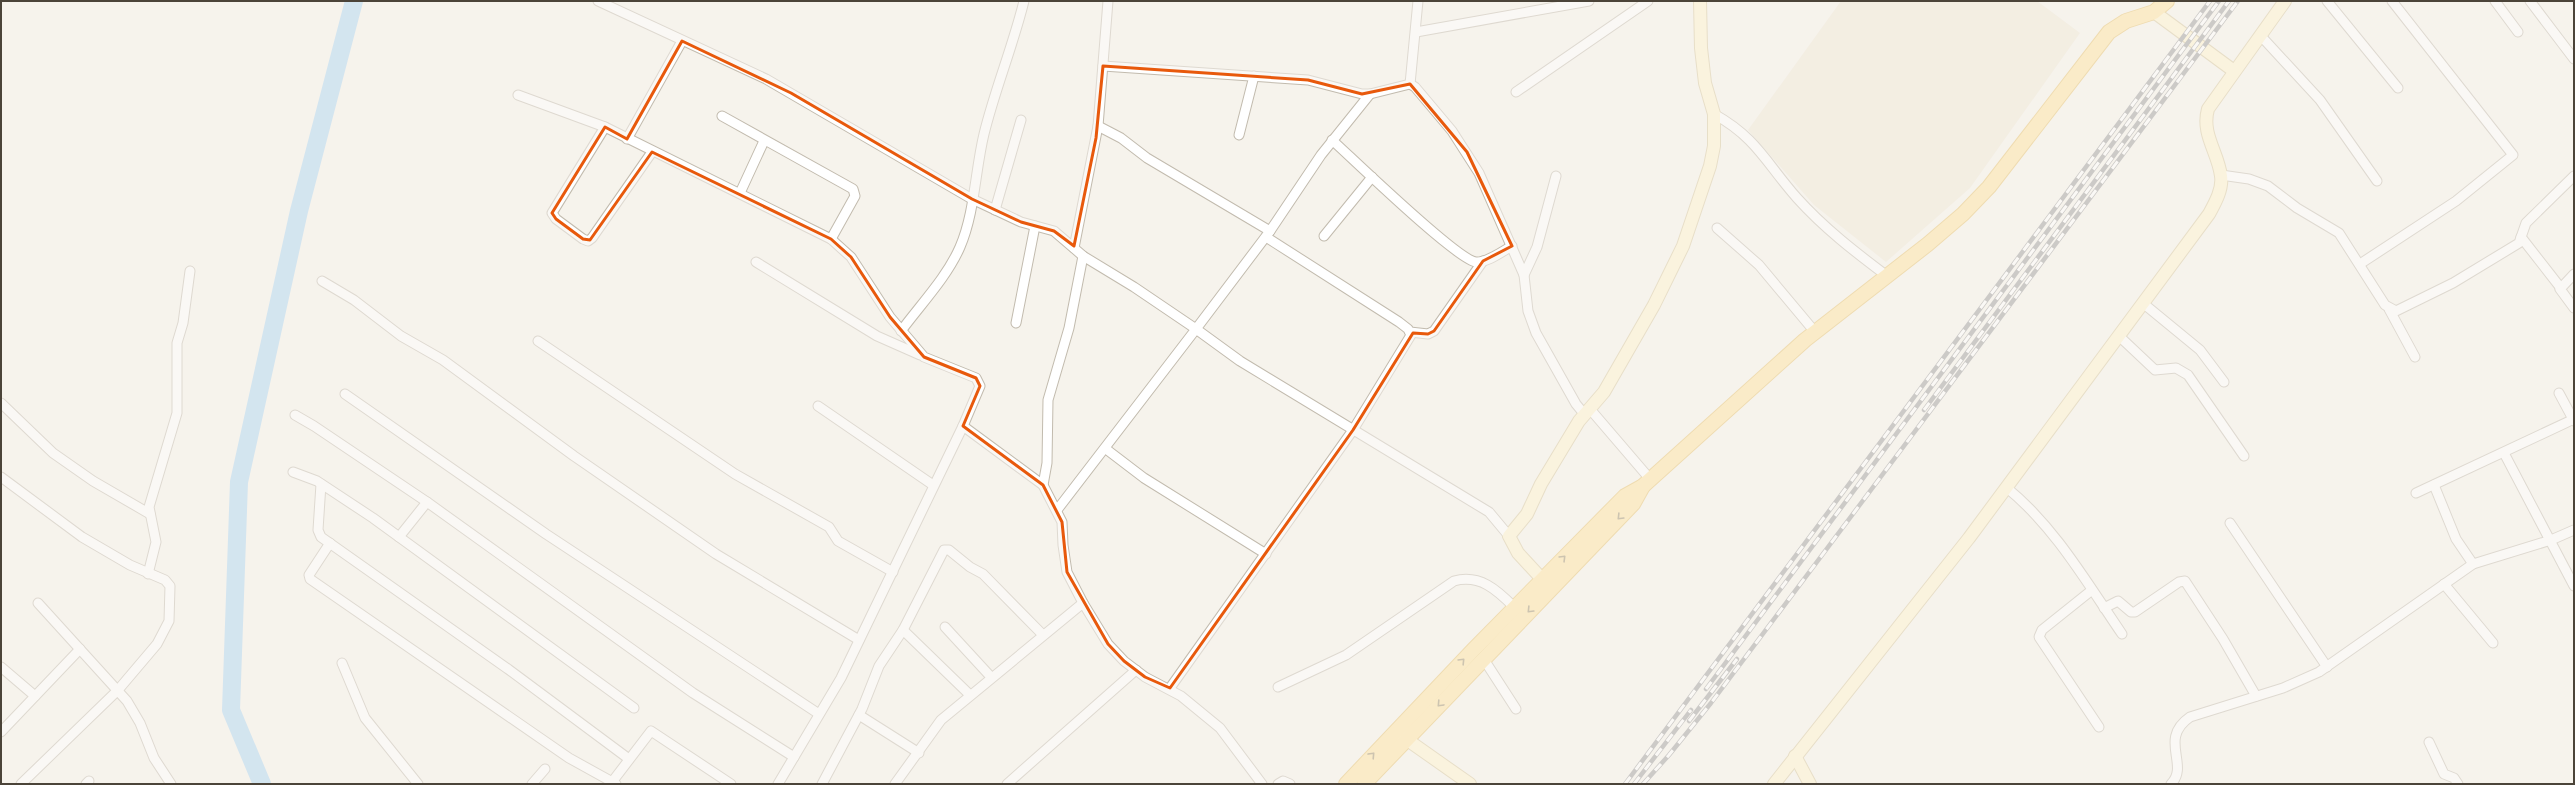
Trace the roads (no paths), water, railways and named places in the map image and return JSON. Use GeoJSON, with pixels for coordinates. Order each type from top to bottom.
{"type":"FeatureCollection","features":[{"type":"Feature","properties":{"kind":"main road"},"geometry":{"type":"LineString","coordinates":[[1346,784],[1514,607],[1625,496],[1647,482],[1815,332],[1957,219],[1990,187],[2109,32],[2126,21],[2154,12],[2167,1]]}},
{"type":"Feature","properties":{"kind":"main road"},"geometry":{"type":"LineString","coordinates":[[1364,784],[1408,740],[1483,658],[1633,504],[1647,482]]}},
{"type":"Feature","properties":{"kind":"street"},"geometry":{"type":"LineString","coordinates":[[598,1],[772,83],[972,199],[1035,226],[1054,231],[1082,256],[1196,329],[1240,361],[1489,512],[1509,536],[1518,553],[1542,579]]}},
{"type":"Feature","properties":{"kind":"street"},"geometry":{"type":"LineString","coordinates":[[901,331],[956,255],[966,228],[984,133],[1014,45],[1024,1]]}},
{"type":"Feature","properties":{"kind":"street"},"geometry":{"type":"LineString","coordinates":[[1074,248],[1098,126],[1108,1]]}},
{"type":"Feature","properties":{"kind":"street"},"geometry":{"type":"LineString","coordinates":[[1410,84],[1418,1]]}},
{"type":"Feature","properties":{"kind":"street"},"geometry":{"type":"LineString","coordinates":[[1416,32],[1589,1]]}},
{"type":"Feature","properties":{"kind":"street"},"geometry":{"type":"LineString","coordinates":[[1516,92],[1648,1]]}},
{"type":"Feature","properties":{"kind":"street"},"geometry":{"type":"LineString","coordinates":[[1509,536],[1527,514],[1541,484],[1588,412],[1604,392],[1654,305],[1683,246],[1710,166],[1714,146],[1714,114],[1703,66],[1700,1]]}},
{"type":"Feature","properties":{"kind":"street"},"geometry":{"type":"LineString","coordinates":[[1774,784],[2007,488],[2120,337],[2209,214],[2219,192],[2221,175],[2206,128],[2206,117],[2212,100],[2285,1]]}},
{"type":"Feature","properties":{"kind":"street"},"geometry":{"type":"LineString","coordinates":[[2327,1],[2398,88]]}},
{"type":"Feature","properties":{"kind":"street"},"geometry":{"type":"LineString","coordinates":[[2360,264],[2456,201],[2513,155],[2392,1]]}},
{"type":"Feature","properties":{"kind":"street"},"geometry":{"type":"LineString","coordinates":[[2496,1],[2518,32]]}},
{"type":"Feature","properties":{"kind":"street"},"geometry":{"type":"LineString","coordinates":[[2530,1],[2574,59]]}},
{"type":"Feature","properties":{"kind":"street"},"geometry":{"type":"LineString","coordinates":[[2154,12],[2234,71]]}},
{"type":"Feature","properties":{"kind":"street"},"geometry":{"type":"LineString","coordinates":[[2260,35],[2320,100],[2377,181]]}},
{"type":"Feature","properties":{"kind":"street"},"geometry":{"type":"LineString","coordinates":[[627,139],[682,41]]}},
{"type":"Feature","properties":{"kind":"street"},"geometry":{"type":"LineString","coordinates":[[1103,66],[1316,81],[1355,93],[1370,94],[1410,84]]}},
{"type":"Feature","properties":{"kind":"street"},"geometry":{"type":"LineString","coordinates":[[1240,135],[1254,76]]}},
{"type":"Feature","properties":{"kind":"street"},"geometry":{"type":"LineString","coordinates":[[1410,84],[1420,92],[1467,152],[1486,187],[1524,275],[1528,311],[1536,333],[1576,404],[1588,412],[1647,482]]}},
{"type":"Feature","properties":{"kind":"street"},"geometry":{"type":"LineString","coordinates":[[1056,510],[1106,449],[1268,234],[1332,140],[1370,94]]}},
{"type":"Feature","properties":{"kind":"street"},"geometry":{"type":"LineString","coordinates":[[518,95],[605,127],[652,152],[740,193],[831,239],[851,257],[901,331],[924,357]]}},
{"type":"Feature","properties":{"kind":"street"},"geometry":{"type":"LineString","coordinates":[[1714,114],[1744,133],[1796,197],[1819,221],[1887,276]]}},
{"type":"Feature","properties":{"kind":"street"},"geometry":{"type":"LineString","coordinates":[[722,116],[855,191],[855,196],[831,239]]}},
{"type":"Feature","properties":{"kind":"street"},"geometry":{"type":"LineString","coordinates":[[995,210],[1021,120]]}},
{"type":"Feature","properties":{"kind":"street"},"geometry":{"type":"LineString","coordinates":[[1098,126],[1121,138],[1147,158],[1268,234],[1393,317],[1410,332],[1428,334],[1434,332],[1483,262],[1512,246]]}},
{"type":"Feature","properties":{"kind":"street"},"geometry":{"type":"LineString","coordinates":[[605,127],[552,213],[556,219],[583,239],[588,241],[592,238],[652,152]]}},
{"type":"Feature","properties":{"kind":"street"},"geometry":{"type":"LineString","coordinates":[[1332,140],[1445,241],[1470,260],[1483,262]]}},
{"type":"Feature","properties":{"kind":"street"},"geometry":{"type":"LineString","coordinates":[[740,193],[764,141]]}},
{"type":"Feature","properties":{"kind":"street"},"geometry":{"type":"LineString","coordinates":[[2221,175],[2261,182],[2278,192],[2297,208],[2342,235],[2389,309],[2415,357]]}},
{"type":"Feature","properties":{"kind":"street"},"geometry":{"type":"LineString","coordinates":[[1524,275],[1537,247],[1556,176]]}},
{"type":"Feature","properties":{"kind":"street"},"geometry":{"type":"LineString","coordinates":[[2389,309],[2396,311],[2453,283],[2516,245],[2526,224],[2574,176]]}},
{"type":"Feature","properties":{"kind":"street"},"geometry":{"type":"LineString","coordinates":[[1324,236],[1372,177]]}},
{"type":"Feature","properties":{"kind":"street"},"geometry":{"type":"LineString","coordinates":[[1016,323],[1035,226]]}},
{"type":"Feature","properties":{"kind":"street"},"geometry":{"type":"LineString","coordinates":[[1717,228],[1759,266],[1815,332]]}},
{"type":"Feature","properties":{"kind":"street"},"geometry":{"type":"LineString","coordinates":[[2521,237],[2560,287],[2574,308]]}},
{"type":"Feature","properties":{"kind":"street"},"geometry":{"type":"LineString","coordinates":[[1043,486],[1047,463],[1048,400],[1069,328],[1082,256]]}},
{"type":"Feature","properties":{"kind":"street"},"geometry":{"type":"LineString","coordinates":[[756,262],[877,336],[976,378],[980,386],[963,426],[933,485],[842,678],[778,784]]}},
{"type":"Feature","properties":{"kind":"street"},"geometry":{"type":"LineString","coordinates":[[148,574],[156,542],[150,514],[150,503],[177,413],[176,343],[183,323],[190,271]]}},
{"type":"Feature","properties":{"kind":"street"},"geometry":{"type":"LineString","coordinates":[[2560,287],[2574,274]]}},
{"type":"Feature","properties":{"kind":"street"},"geometry":{"type":"LineString","coordinates":[[322,281],[354,300],[401,336],[444,360],[574,456],[716,554],[859,640]]}},
{"type":"Feature","properties":{"kind":"street"},"geometry":{"type":"LineString","coordinates":[[2144,304],[2200,350],[2224,382]]}},
{"type":"Feature","properties":{"kind":"street"},"geometry":{"type":"LineString","coordinates":[[1170,688],[1353,430],[1410,338],[1410,332]]}},
{"type":"Feature","properties":{"kind":"street"},"geometry":{"type":"LineString","coordinates":[[2120,337],[2155,370],[2160,371],[2176,368],[2188,375],[2244,456]]}},
{"type":"Feature","properties":{"kind":"street"},"geometry":{"type":"LineString","coordinates":[[538,341],[735,474],[829,527],[838,541],[893,572]]}},
{"type":"Feature","properties":{"kind":"street"},"geometry":{"type":"LineString","coordinates":[[2416,493],[2574,420],[2559,393]]}},
{"type":"Feature","properties":{"kind":"street"},"geometry":{"type":"LineString","coordinates":[[345,394],[546,534],[819,714]]}},
{"type":"Feature","properties":{"kind":"street"},"geometry":{"type":"LineString","coordinates":[[1,403],[53,453],[93,481],[150,514]]}},
{"type":"Feature","properties":{"kind":"street"},"geometry":{"type":"LineString","coordinates":[[818,406],[933,485]]}},
{"type":"Feature","properties":{"kind":"street"},"geometry":{"type":"LineString","coordinates":[[295,416],[314,426],[426,502],[693,693],[794,756]]}},
{"type":"Feature","properties":{"kind":"street"},"geometry":{"type":"LineString","coordinates":[[963,426],[1027,471],[1043,486],[1062,522],[1062,545],[1067,572],[1083,603],[1108,644],[1124,661],[1136,670],[1170,688],[1220,728],[1262,784]]}},
{"type":"Feature","properties":{"kind":"street"},"geometry":{"type":"LineString","coordinates":[[1106,449],[1144,478],[1266,554]]}},
{"type":"Feature","properties":{"kind":"street"},"geometry":{"type":"LineString","coordinates":[[2504,453],[2574,586]]}},
{"type":"Feature","properties":{"kind":"street"},"geometry":{"type":"LineString","coordinates":[[293,472],[322,484],[399,537],[634,708]]}},
{"type":"Feature","properties":{"kind":"street"},"geometry":{"type":"LineString","coordinates":[[1,477],[82,537],[148,574],[165,580],[169,584],[168,621],[157,644],[118,690],[22,784]]}},
{"type":"Feature","properties":{"kind":"street"},"geometry":{"type":"LineString","coordinates":[[322,484],[319,532],[330,543],[508,669],[628,759]]}},
{"type":"Feature","properties":{"kind":"street"},"geometry":{"type":"LineString","coordinates":[[2434,485],[2456,539],[2473,564]]}},
{"type":"Feature","properties":{"kind":"street"},"geometry":{"type":"LineString","coordinates":[[2007,488],[2028,504],[2045,523],[2122,634]]}},
{"type":"Feature","properties":{"kind":"street"},"geometry":{"type":"LineString","coordinates":[[399,537],[426,502]]}},
{"type":"Feature","properties":{"kind":"street"},"geometry":{"type":"LineString","coordinates":[[2230,523],[2327,667]]}},
{"type":"Feature","properties":{"kind":"street"},"geometry":{"type":"LineString","coordinates":[[2175,782],[2178,771],[2174,741],[2176,733],[2184,722],[2205,711],[2283,688],[2327,667],[2473,564],[2551,540],[2574,530]]}},
{"type":"Feature","properties":{"kind":"street"},"geometry":{"type":"LineString","coordinates":[[330,543],[309,575],[310,579],[563,754],[614,783],[628,759],[652,731],[731,784]]}},
{"type":"Feature","properties":{"kind":"street"},"geometry":{"type":"LineString","coordinates":[[822,784],[859,715],[879,666],[903,630],[942,552],[946,549],[983,574],[1043,636]]}},
{"type":"Feature","properties":{"kind":"street"},"geometry":{"type":"LineString","coordinates":[[1278,687],[1346,655],[1454,581],[1465,580],[1488,584],[1514,607]]}},
{"type":"Feature","properties":{"kind":"street"},"geometry":{"type":"LineString","coordinates":[[2104,608],[2118,601],[2131,612],[2136,612],[2179,582],[2185,581],[2223,639],[2256,696]]}},
{"type":"Feature","properties":{"kind":"street"},"geometry":{"type":"LineString","coordinates":[[2444,584],[2493,643]]}},
{"type":"Feature","properties":{"kind":"street"},"geometry":{"type":"LineString","coordinates":[[2092,590],[2042,630],[2039,637],[2099,727]]}},
{"type":"Feature","properties":{"kind":"street"},"geometry":{"type":"LineString","coordinates":[[38,603],[118,690],[134,710],[154,758],[171,784]]}},
{"type":"Feature","properties":{"kind":"street"},"geometry":{"type":"LineString","coordinates":[[895,784],[919,752],[934,728],[991,677],[1083,603]]}},
{"type":"Feature","properties":{"kind":"street"},"geometry":{"type":"LineString","coordinates":[[946,627],[991,677]]}},
{"type":"Feature","properties":{"kind":"street"},"geometry":{"type":"LineString","coordinates":[[903,630],[970,695]]}},
{"type":"Feature","properties":{"kind":"street"},"geometry":{"type":"LineString","coordinates":[[1,732],[80,649]]}},
{"type":"Feature","properties":{"kind":"street"},"geometry":{"type":"LineString","coordinates":[[1483,658],[1516,709]]}},
{"type":"Feature","properties":{"kind":"street"},"geometry":{"type":"LineString","coordinates":[[342,663],[365,718],[382,742],[418,784]]}},
{"type":"Feature","properties":{"kind":"street"},"geometry":{"type":"LineString","coordinates":[[1,667],[35,696]]}},
{"type":"Feature","properties":{"kind":"street"},"geometry":{"type":"LineString","coordinates":[[1007,784],[1136,670]]}},
{"type":"Feature","properties":{"kind":"street"},"geometry":{"type":"LineString","coordinates":[[859,715],[919,752]]}},
{"type":"Feature","properties":{"kind":"street"},"geometry":{"type":"LineString","coordinates":[[1395,731],[1470,784]]}},
{"type":"Feature","properties":{"kind":"street"},"geometry":{"type":"LineString","coordinates":[[2429,742],[2444,774],[2454,778],[2458,784]]}},
{"type":"Feature","properties":{"kind":"street"},"geometry":{"type":"LineString","coordinates":[[1795,756],[1810,784]]}},
{"type":"Feature","properties":{"kind":"street"},"geometry":{"type":"LineString","coordinates":[[532,784],[545,769]]}},
{"type":"Feature","properties":{"kind":"street"},"geometry":{"type":"LineString","coordinates":[[1278,784],[1283,781],[1290,784]]}},
{"type":"Feature","properties":{"kind":"waterway"},"geometry":{"type":"LineString","coordinates":[[262,784],[231,710],[239,482],[299,211],[354,1]]}},
{"type":"Feature","properties":{"kind":"railway"},"geometry":{"type":"LineString","coordinates":[[1625,784],[2210,1]]}},
{"type":"Feature","properties":{"kind":"railway"},"geometry":{"type":"LineString","coordinates":[[1706,689],[2219,1]]}},
{"type":"Feature","properties":{"kind":"railway"},"geometry":{"type":"LineString","coordinates":[[1924,410],[2229,1]]}},
{"type":"Feature","properties":{"kind":"railway"},"geometry":{"type":"LineString","coordinates":[[1643,784],[1669,755],[1711,703],[2238,1]]}},
{"type":"Feature","properties":{"kind":"railway"},"geometry":{"type":"LineString","coordinates":[[1689,721],[1737,659]]}},
{"type":"Feature","properties":{"kind":"railway"},"geometry":{"type":"LineString","coordinates":[[1634,784],[1691,710]]}}]}
